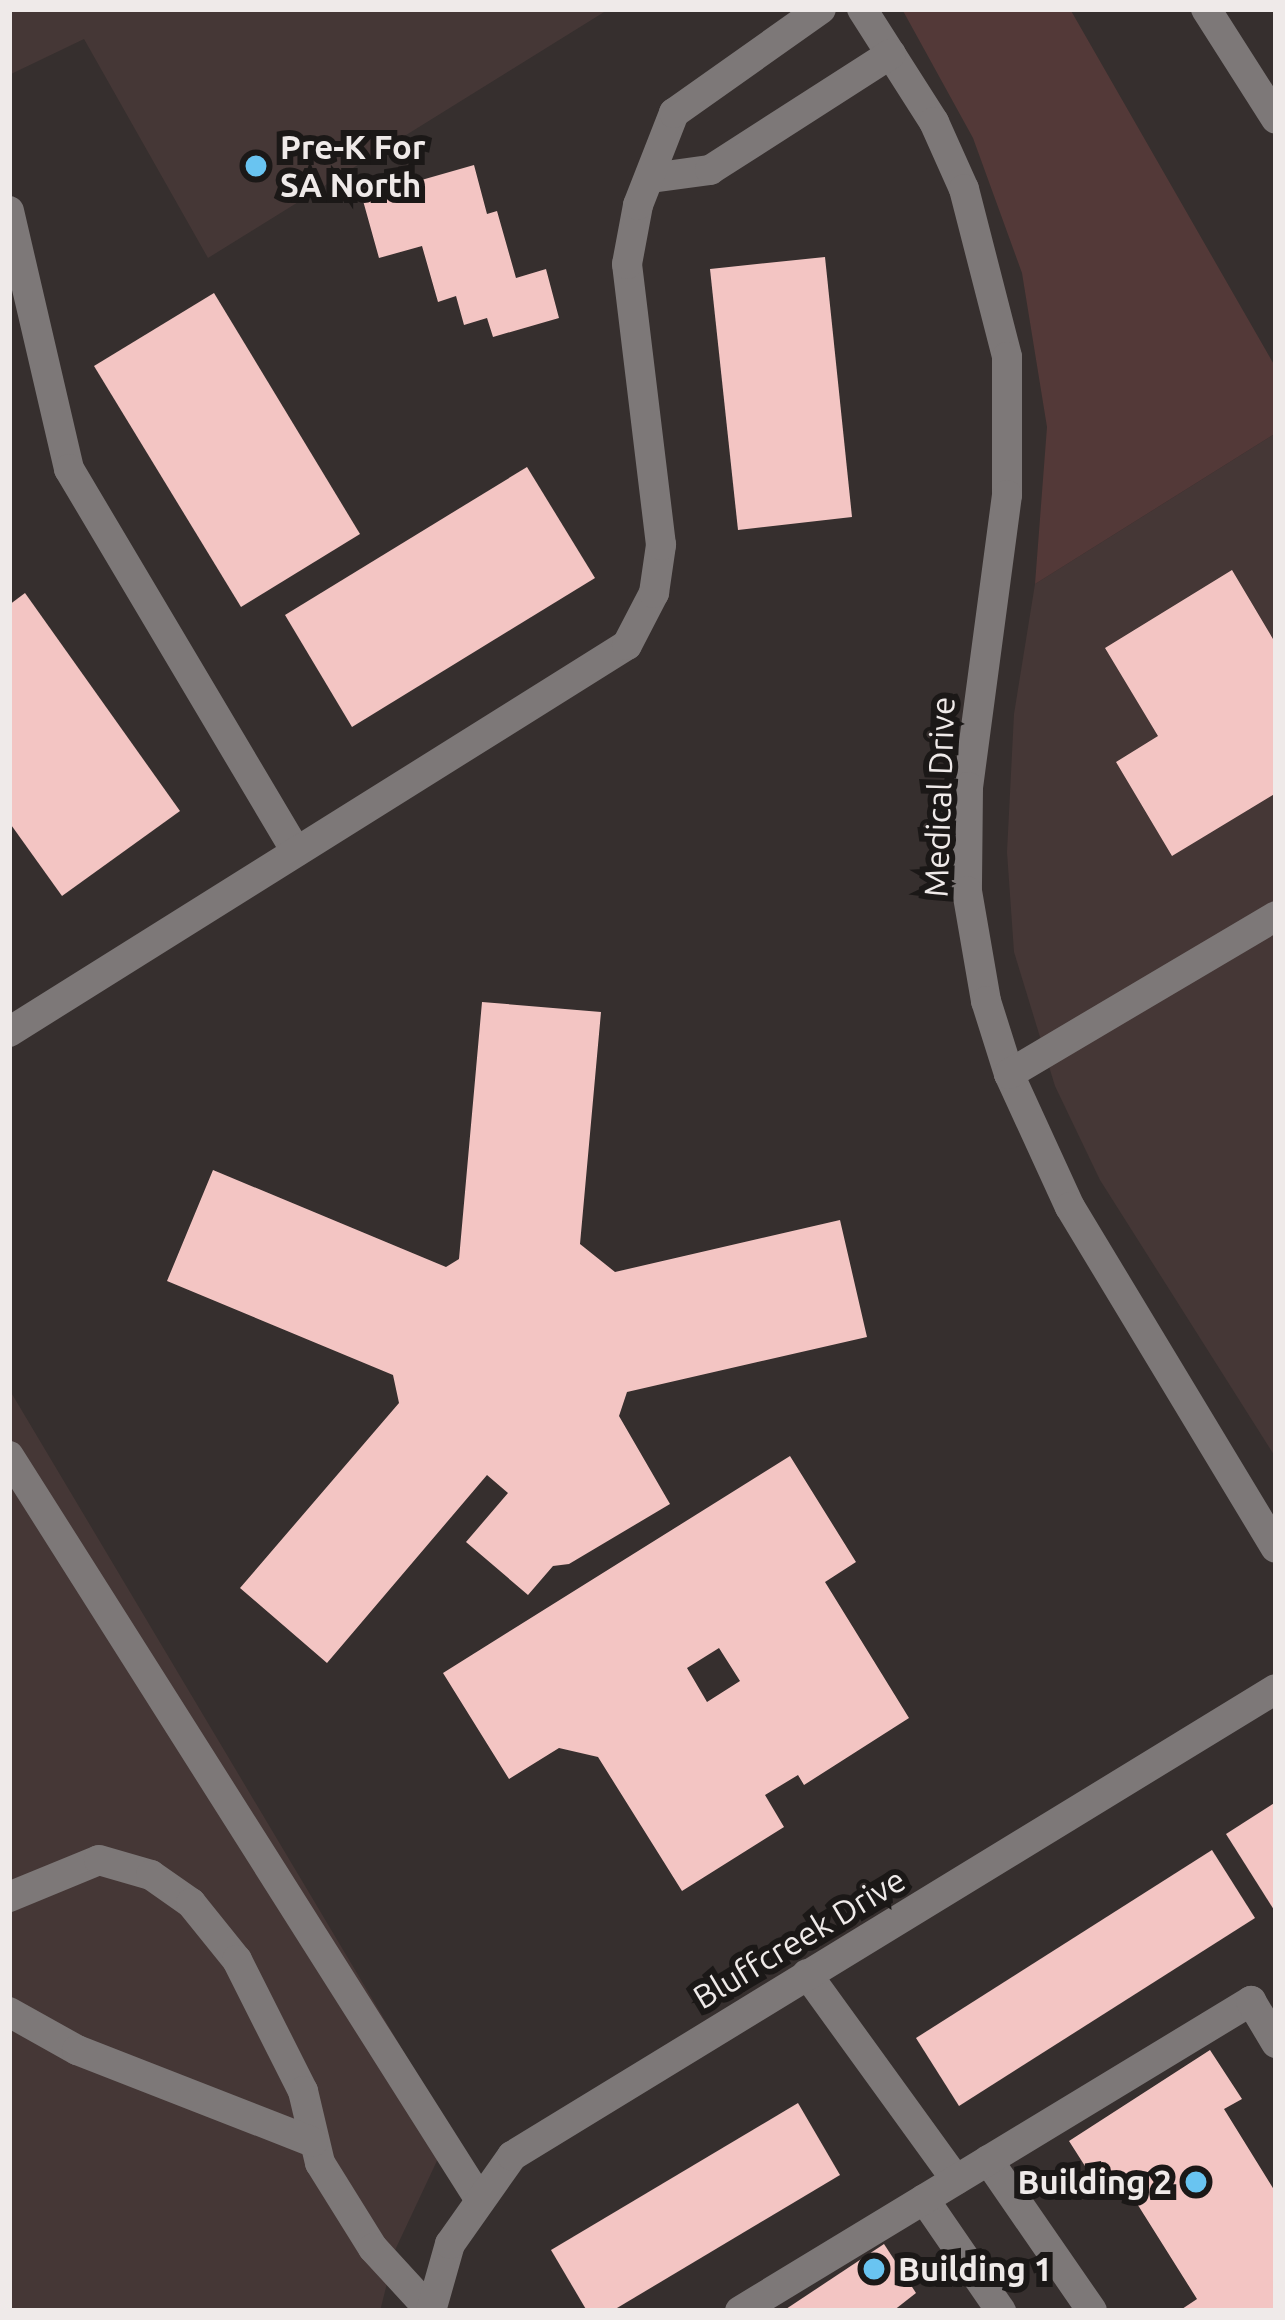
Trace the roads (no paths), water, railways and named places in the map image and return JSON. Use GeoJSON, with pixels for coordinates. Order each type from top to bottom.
{"type":"FeatureCollection","features":[{"type":"Feature","properties":{"kind":"street"},"geometry":{"type":"LineString","coordinates":[[9,1032],[627,645],[654,593],[662,545],[627,264],[652,178],[674,113],[821,9]]}},
{"type":"Feature","properties":{"kind":"street","name":"Medical Drive"},"geometry":{"type":"LineString","coordinates":[[862,9],[964,189],[1007,357],[1009,471],[975,710],[967,891],[986,1001],[1009,1074],[1070,1207],[1276,1547]]}},
{"type":"Feature","properties":{"kind":"street"},"geometry":{"type":"LineString","coordinates":[[1215,12],[1276,119]]}},
{"type":"Feature","properties":{"kind":"street"},"geometry":{"type":"LineString","coordinates":[[652,178],[710,170],[891,55]]}},
{"type":"Feature","properties":{"kind":"street"},"geometry":{"type":"LineString","coordinates":[[9,212],[69,470],[296,852]]}},
{"type":"Feature","properties":{"kind":"street"},"geometry":{"type":"LineString","coordinates":[[1009,1074],[1276,916]]}},
{"type":"Feature","properties":{"kind":"street"},"geometry":{"type":"LineString","coordinates":[[9,1456],[478,2197]]}},
{"type":"Feature","properties":{"kind":"street","name":"Bluffcreek Drive"},"geometry":{"type":"LineString","coordinates":[[431,2311],[450,2244],[478,2197],[512,2156],[1276,1689]]}},
{"type":"Feature","properties":{"kind":"street"},"geometry":{"type":"LineString","coordinates":[[9,1897],[99,1861],[151,1874],[191,1903],[237,1960],[302,2091],[314,2142],[374,2248],[431,2311]]}},
{"type":"Feature","properties":{"kind":"street"},"geometry":{"type":"LineString","coordinates":[[807,1975],[956,2180]]}},
{"type":"Feature","properties":{"kind":"street"},"geometry":{"type":"LineString","coordinates":[[740,2311],[1251,2001],[1276,2043]]}},
{"type":"Feature","properties":{"kind":"street"},"geometry":{"type":"LineString","coordinates":[[9,2012],[232,2117],[314,2142]]}},
{"type":"Feature","properties":{"kind":"street"},"geometry":{"type":"LineString","coordinates":[[988,2160],[1092,2311]]}},
{"type":"Feature","properties":{"kind":"street"},"geometry":{"type":"LineString","coordinates":[[924,2199],[1000,2311]]}},
{"type":"Feature","properties":{"kind":"place","name":"Pre-K For SA North"},"geometry":{"type":"Point","coordinates":[256,166]}},
{"type":"Feature","properties":{"kind":"place","name":"Building 2"},"geometry":{"type":"Point","coordinates":[1196,2182]}},
{"type":"Feature","properties":{"kind":"place","name":"Building 1"},"geometry":{"type":"Point","coordinates":[874,2269]}}]}
